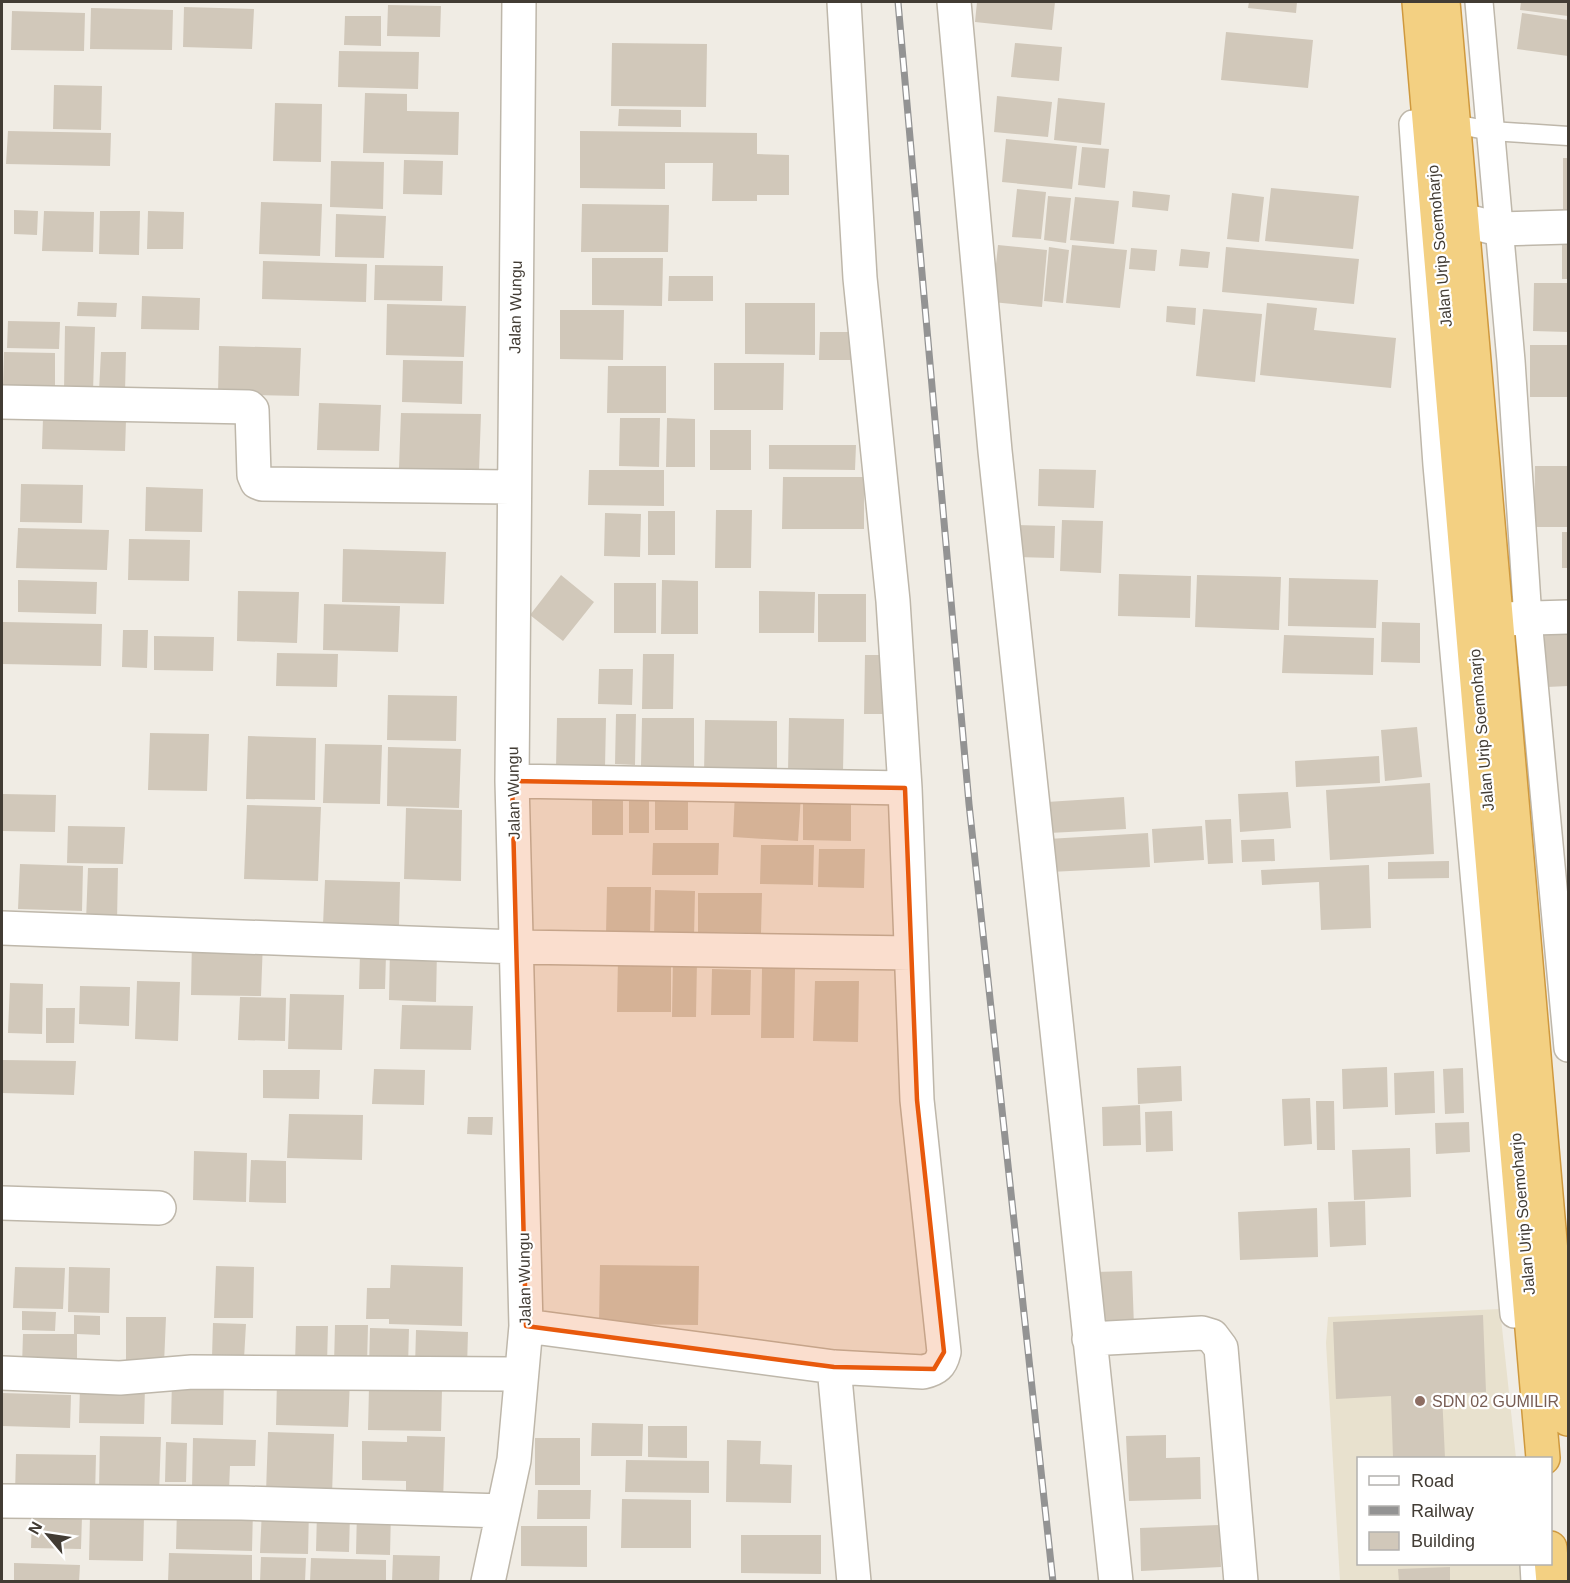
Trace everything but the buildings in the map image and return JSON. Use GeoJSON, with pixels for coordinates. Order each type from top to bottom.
{"type":"FeatureCollection","features":[{"type":"Feature","properties":{"kind":"highway","name":"Jalan Urip Soemoharjo"},"geometry":{"type":"LineString","coordinates":[[1419,2],[1499,620],[1543,1457]]}},
{"type":"Feature","properties":{"kind":"highway","name":"Jalan Urip Soemoharjo"},"geometry":{"type":"LineString","coordinates":[[1443,2],[1569,1419]]}},
{"type":"Feature","properties":{"kind":"highway"},"geometry":{"type":"LineString","coordinates":[[1552,1564],[1553,1581]]}},
{"type":"Feature","properties":{"kind":"street","name":"Jalan Wungu"},"geometry":{"type":"LineString","coordinates":[[488,1581],[514,1460],[526,1326],[512,781],[519,2]]}},
{"type":"Feature","properties":{"kind":"street"},"geometry":{"type":"LineString","coordinates":[[526,1326],[834,1367],[923,1372],[934,1369],[942,1361],[944,1352],[917,1100],[905,788],[892,601],[860,278],[844,2]]}},
{"type":"Feature","properties":{"kind":"street"},"geometry":{"type":"LineString","coordinates":[[954,2],[996,463],[1116,1581]]}},
{"type":"Feature","properties":{"kind":"street"},"geometry":{"type":"LineString","coordinates":[[1405,2],[1437,465],[1527,1457]]}},
{"type":"Feature","properties":{"kind":"street"},"geometry":{"type":"LineString","coordinates":[[1479,2],[1499,229],[1499,620],[1569,1048]]}},
{"type":"Feature","properties":{"kind":"street"},"geometry":{"type":"LineString","coordinates":[[1462,220],[1499,229],[1569,227]]}},
{"type":"Feature","properties":{"kind":"street"},"geometry":{"type":"LineString","coordinates":[[2,402],[249,407],[252,410],[254,475],[257,482],[262,484],[513,487]]}},
{"type":"Feature","properties":{"kind":"street"},"geometry":{"type":"LineString","coordinates":[[1499,620],[1569,618]]}},
{"type":"Feature","properties":{"kind":"street"},"geometry":{"type":"LineString","coordinates":[[512,781],[905,788]]}},
{"type":"Feature","properties":{"kind":"street"},"geometry":{"type":"LineString","coordinates":[[2,928],[516,947],[911,953]]}},
{"type":"Feature","properties":{"kind":"street"},"geometry":{"type":"LineString","coordinates":[[2,1203],[159,1208]]}},
{"type":"Feature","properties":{"kind":"street"},"geometry":{"type":"LineString","coordinates":[[1089,1339],[1202,1334],[1217,1341],[1221,1348],[1241,1581]]}},
{"type":"Feature","properties":{"kind":"street"},"geometry":{"type":"LineString","coordinates":[[834,1367],[854,1581]]}},
{"type":"Feature","properties":{"kind":"street"},"geometry":{"type":"LineString","coordinates":[[2,1373],[120,1378],[192,1372],[521,1374]]}},
{"type":"Feature","properties":{"kind":"street"},"geometry":{"type":"LineString","coordinates":[[2,1501],[242,1503],[503,1511]]}},
{"type":"Feature","properties":{"kind":"street"},"geometry":{"type":"LineString","coordinates":[[1534,1565],[1535,1581]]}},
{"type":"Feature","properties":{"kind":"lane"},"geometry":{"type":"LineString","coordinates":[[1454,124],[1491,131],[1569,136]]}},
{"type":"Feature","properties":{"kind":"highlighted area"},"geometry":{"type":"Polygon","coordinates":[[[512,781],[905,788],[917,1100],[944,1352],[934,1369],[834,1367],[526,1326],[512,781]]]}},
{"type":"Feature","properties":{"kind":"shaded area","name":"SDN 02 GUMILIR"},"geometry":{"type":"Polygon","coordinates":[[[1500,1309],[1516,1457],[1357,1457],[1357,1565],[1528,1565],[1530,1581],[1340,1581],[1326,1343],[1328,1317],[1500,1309]]]}},
{"type":"Feature","properties":{"kind":"railway"},"geometry":{"type":"LineString","coordinates":[[898,2],[969,804],[1053,1582]]}},
{"type":"Feature","properties":{"kind":"place","name":"SDN 02 GUMILIR"},"geometry":{"type":"Point","coordinates":[1420,1401]}}]}
